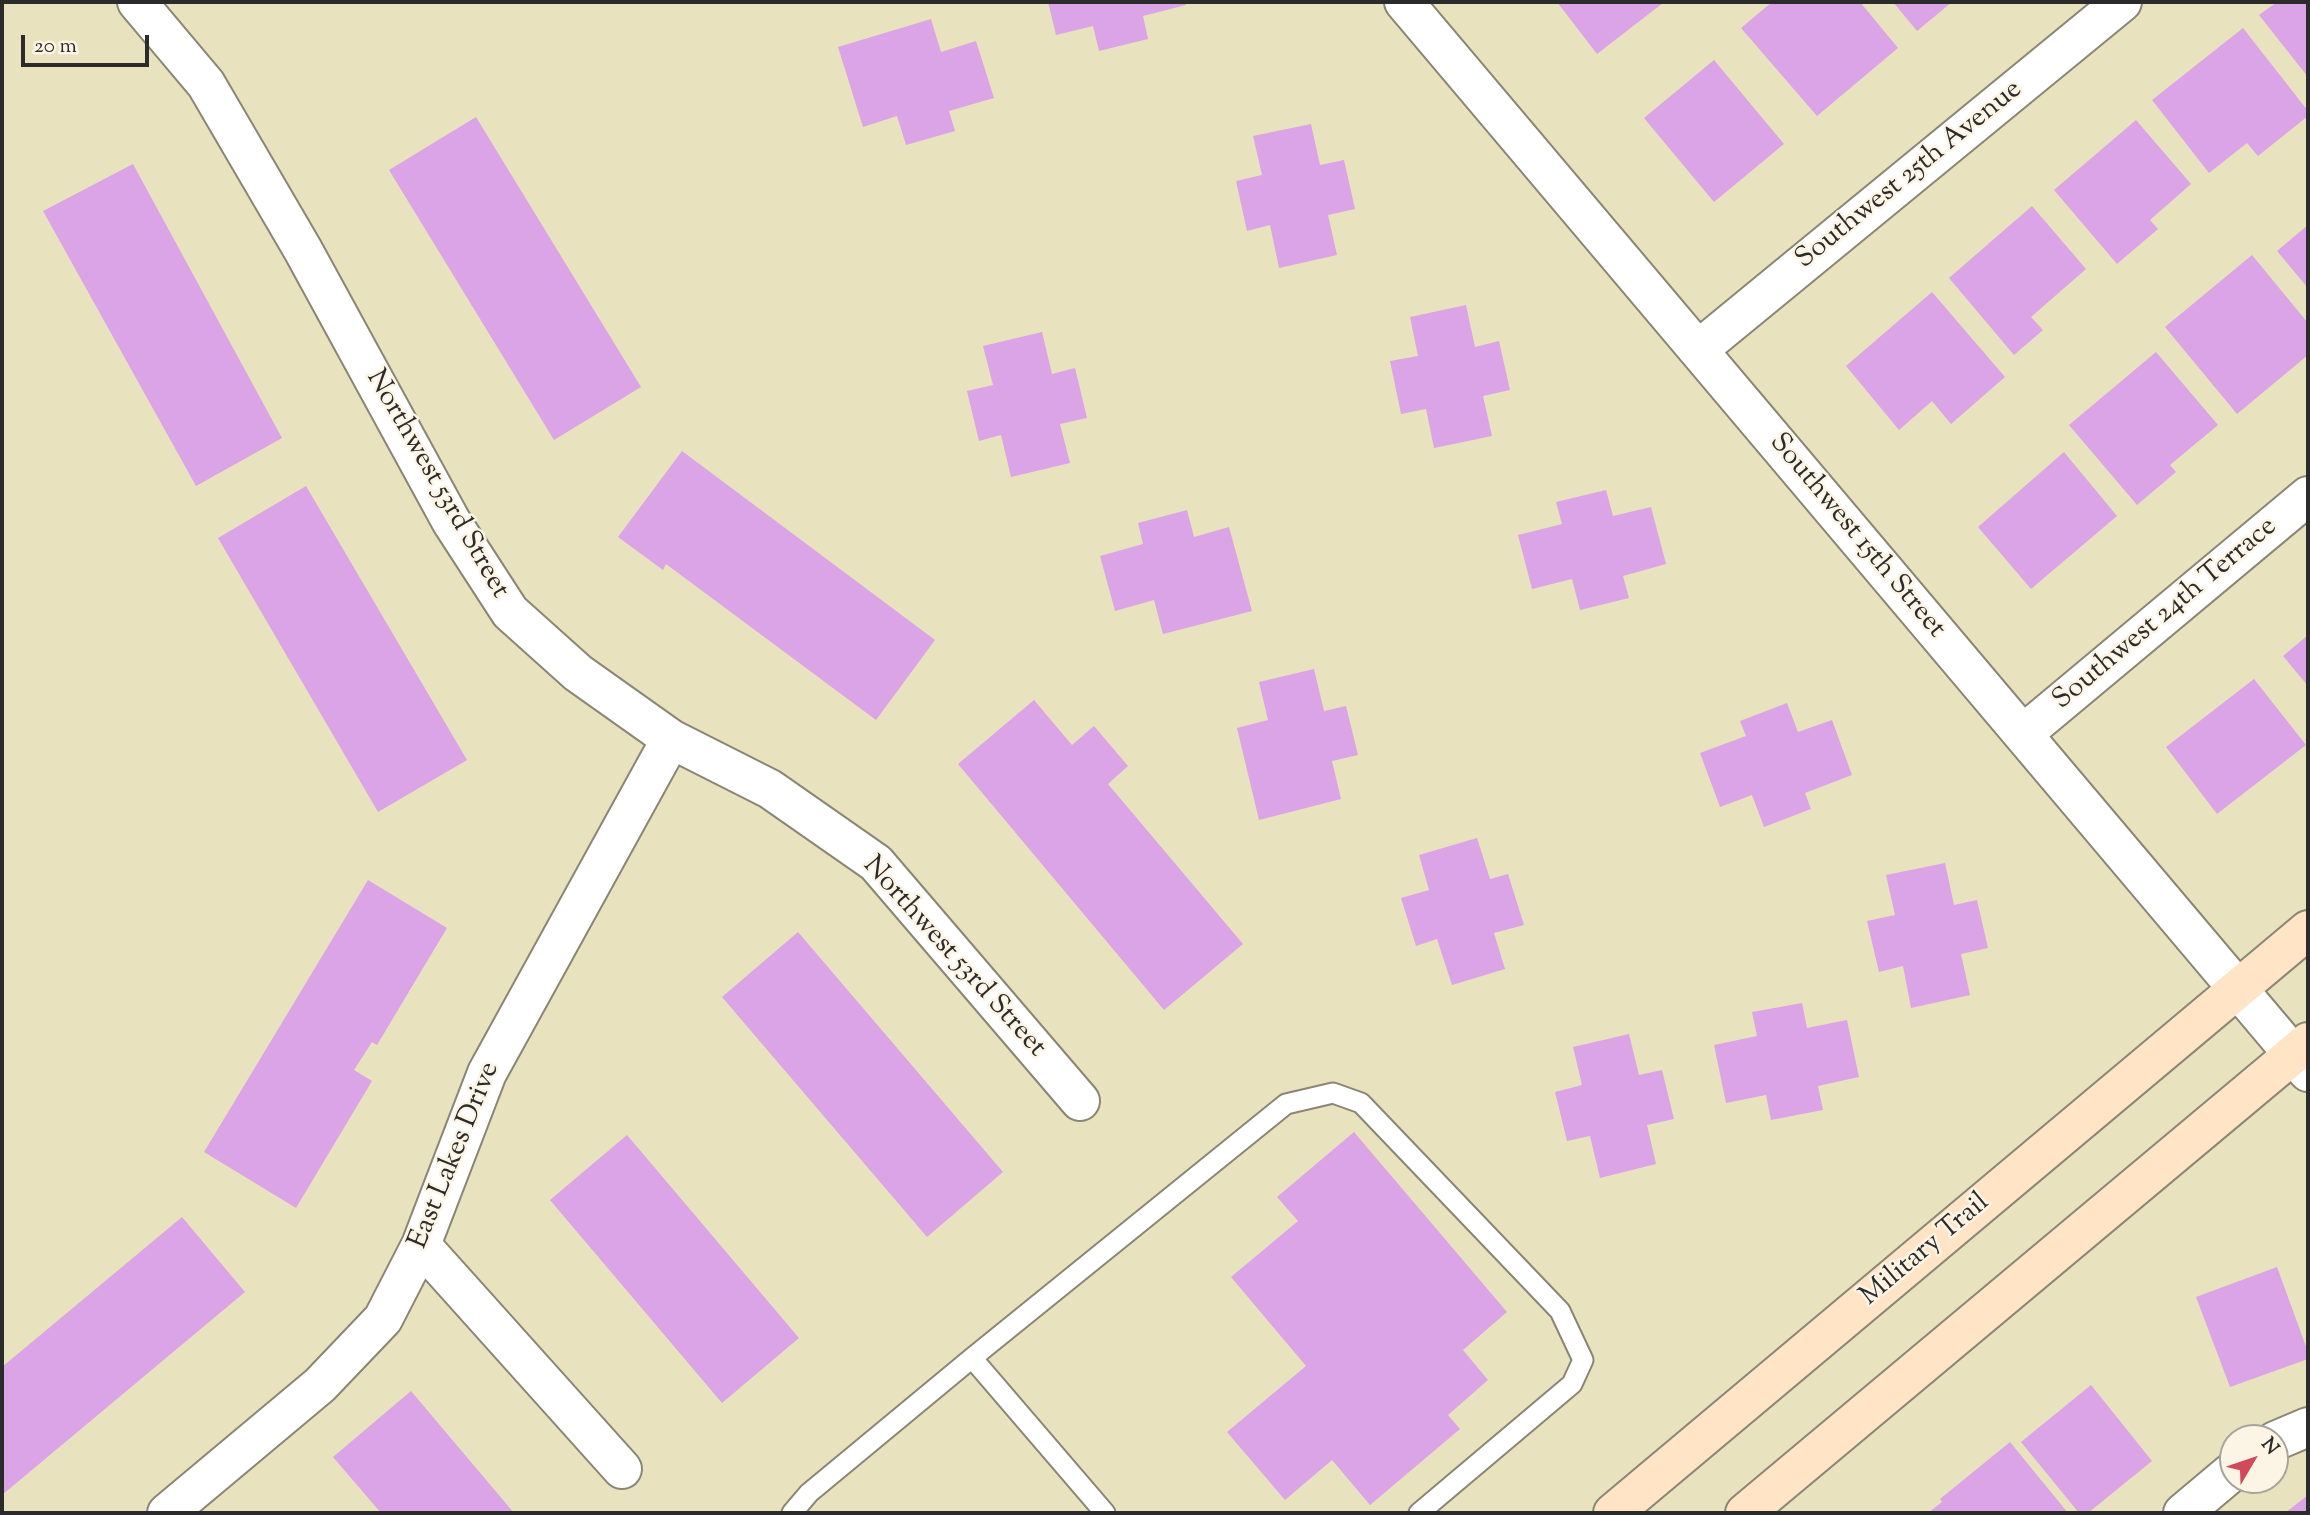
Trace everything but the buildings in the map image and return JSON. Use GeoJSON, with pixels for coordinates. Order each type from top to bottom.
{"type":"FeatureCollection","features":[{"type":"Feature","properties":{"kind":"street","name":"Northwest 53rd Street"},"geometry":{"type":"LineString","coordinates":[[137,2],[206,85],[303,250],[451,521],[510,612],[578,673],[671,739],[770,789],[876,863],[1080,1101]]}},
{"type":"Feature","properties":{"kind":"street","name":"Southwest 15th Street"},"geometry":{"type":"LineString","coordinates":[[1404,2],[2238,989],[2303,1056]]}},
{"type":"Feature","properties":{"kind":"street","name":"Southwest 25th Avenue"},"geometry":{"type":"LineString","coordinates":[[1698,350],[2122,2]]}},
{"type":"Feature","properties":{"kind":"street","name":"Southwest 24th Terrace"},"geometry":{"type":"LineString","coordinates":[[2023,734],[2308,496]]}},
{"type":"Feature","properties":{"kind":"street","name":"East Lakes Drive"},"geometry":{"type":"LineString","coordinates":[[167,1513],[320,1385],[383,1319],[421,1245],[487,1073],[671,739]]}},
{"type":"Feature","properties":{"kind":"street","name":"Military Trail"},"geometry":{"type":"LineString","coordinates":[[1613,1513],[2308,930]]}},
{"type":"Feature","properties":{"kind":"street"},"geometry":{"type":"LineString","coordinates":[[1745,1513],[2303,1056]]}},
{"type":"Feature","properties":{"kind":"street"},"geometry":{"type":"LineString","coordinates":[[421,1245],[622,1469]]}},
{"type":"Feature","properties":{"kind":"street"},"geometry":{"type":"LineString","coordinates":[[2289,1435],[2308,1427]]}},
{"type":"Feature","properties":{"kind":"street"},"geometry":{"type":"LineString","coordinates":[[2183,1513],[2219,1483]]}},
{"type":"Feature","properties":{"kind":"lane"},"geometry":{"type":"LineString","coordinates":[[792,1513],[809,1493],[972,1358],[1286,1104],[1333,1093],[1361,1103],[1560,1311],[1583,1360],[1572,1384],[1419,1513]]}},
{"type":"Feature","properties":{"kind":"lane"},"geometry":{"type":"LineString","coordinates":[[972,1358],[1105,1513]]}}]}
